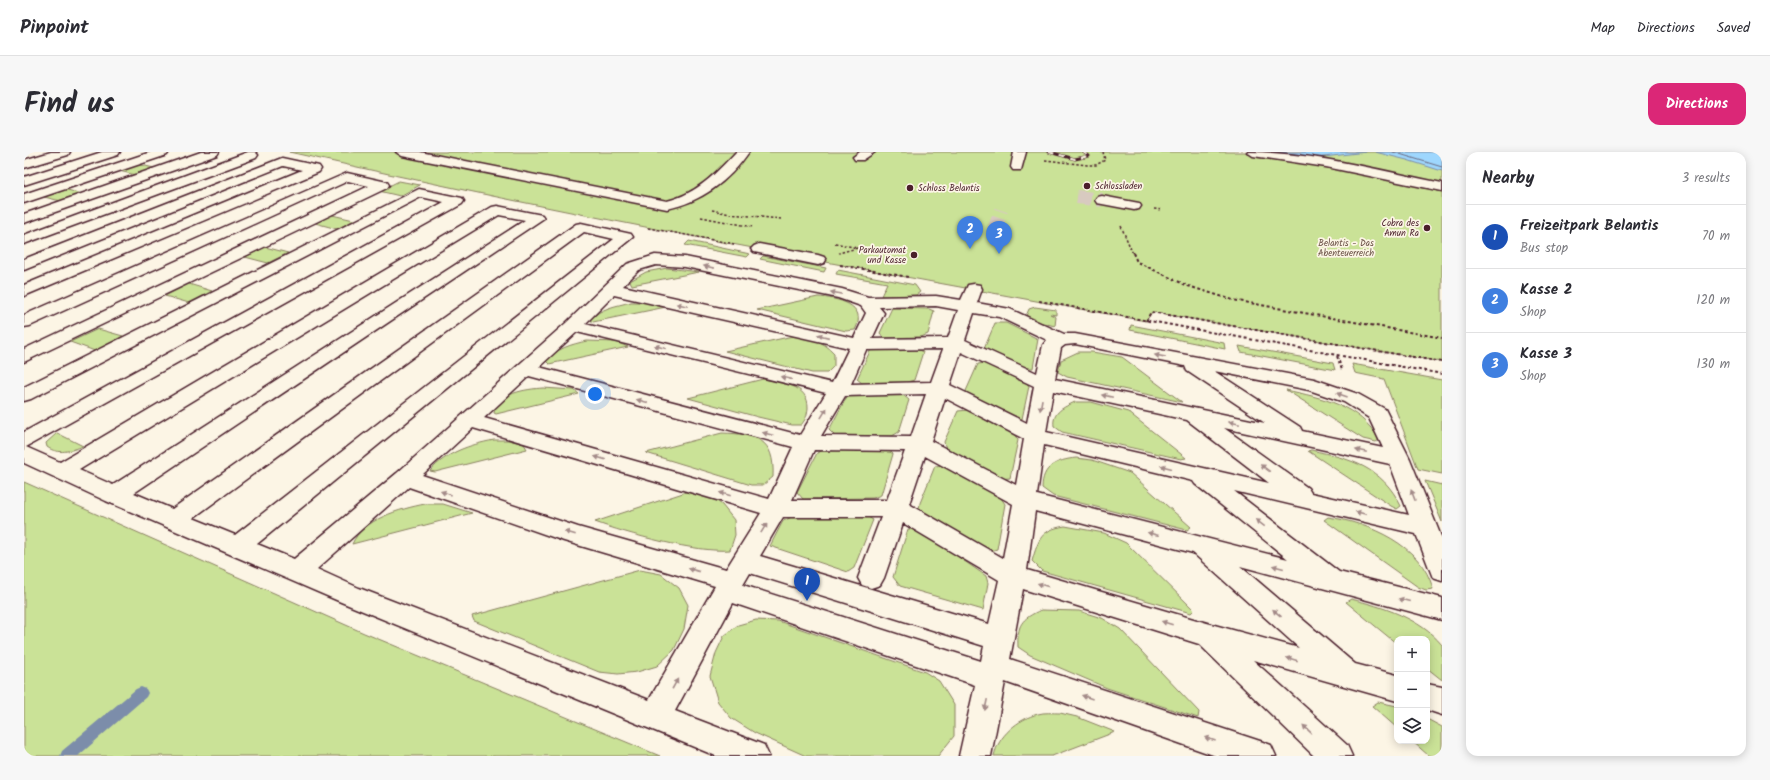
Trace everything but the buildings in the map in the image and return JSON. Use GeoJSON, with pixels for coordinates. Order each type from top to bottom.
{"type":"FeatureCollection","features":[{"type":"Feature","properties":{"kind":"street"},"geometry":{"type":"LineString","coordinates":[[24,164],[64,152]]}},
{"type":"Feature","properties":{"kind":"street"},"geometry":{"type":"LineString","coordinates":[[24,181],[114,152]]}},
{"type":"Feature","properties":{"kind":"street"},"geometry":{"type":"LineString","coordinates":[[24,199],[163,152]]}},
{"type":"Feature","properties":{"kind":"street"},"geometry":{"type":"LineString","coordinates":[[24,219],[213,152]]}},
{"type":"Feature","properties":{"kind":"street"},"geometry":{"type":"LineString","coordinates":[[24,240],[252,155],[240,152]]}},
{"type":"Feature","properties":{"kind":"street"},"geometry":{"type":"LineString","coordinates":[[402,152],[656,204],[678,203],[693,198],[704,191],[743,152]]}},
{"type":"Feature","properties":{"kind":"street"},"geometry":{"type":"LineString","coordinates":[[1017,167],[1020,152]]}},
{"type":"Feature","properties":{"kind":"street"},"geometry":{"type":"LineString","coordinates":[[1253,152],[1326,163],[1442,187]]}},
{"type":"Feature","properties":{"kind":"street"},"geometry":{"type":"LineString","coordinates":[[24,265],[282,162],[315,169],[24,292]]}},
{"type":"Feature","properties":{"kind":"street"},"geometry":{"type":"LineString","coordinates":[[24,322],[347,177],[382,185],[24,356]]}},
{"type":"Feature","properties":{"kind":"street"},"geometry":{"type":"LineString","coordinates":[[1428,184],[1442,196]]}},
{"type":"Feature","properties":{"kind":"street"},"geometry":{"type":"LineString","coordinates":[[24,395],[419,193],[457,201],[24,441]]}},
{"type":"Feature","properties":{"kind":"street"},"geometry":{"type":"LineString","coordinates":[[1102,200],[1134,206]]}},
{"type":"Feature","properties":{"kind":"street"},"geometry":{"type":"LineString","coordinates":[[61,471],[497,210],[537,218],[114,495]]}},
{"type":"Feature","properties":{"kind":"street"},"geometry":{"type":"LineString","coordinates":[[173,520],[581,227],[626,237],[238,546]]}},
{"type":"Feature","properties":{"kind":"street"},"geometry":{"type":"LineString","coordinates":[[760,249],[818,260]]}},
{"type":"Feature","properties":{"kind":"street"},"geometry":{"type":"LineString","coordinates":[[298,571],[405,478],[526,369],[612,289],[633,267],[655,260],[685,262],[842,294],[867,302],[936,301],[971,298],[1061,340]]}},
{"type":"Feature","properties":{"kind":"street"},"geometry":{"type":"LineString","coordinates":[[612,289],[861,345],[956,343],[1044,383],[1399,459]]}},
{"type":"Feature","properties":{"kind":"street"},"geometry":{"type":"LineString","coordinates":[[871,578],[971,298]]}},
{"type":"Feature","properties":{"kind":"street"},"geometry":{"type":"LineString","coordinates":[[656,718],[734,577],[776,509],[806,443],[838,390],[861,345],[875,313],[867,302]]}},
{"type":"Feature","properties":{"kind":"street"},"geometry":{"type":"LineString","coordinates":[[573,326],[838,390],[940,388],[1035,436],[1426,528]]}},
{"type":"Feature","properties":{"kind":"street"},"geometry":{"type":"LineString","coordinates":[[975,756],[1013,576],[1044,383],[1052,345],[1061,340],[1076,339],[1314,385],[1351,398],[1378,414],[1399,459],[1442,571]]}},
{"type":"Feature","properties":{"kind":"street"},"geometry":{"type":"LineString","coordinates":[[1183,360],[1299,438]]}},
{"type":"Feature","properties":{"kind":"street"},"geometry":{"type":"LineString","coordinates":[[526,369],[806,443],[920,444],[1026,500],[1442,610]]}},
{"type":"Feature","properties":{"kind":"street"},"geometry":{"type":"LineString","coordinates":[[1191,414],[1308,500]]}},
{"type":"Feature","properties":{"kind":"street"},"geometry":{"type":"LineString","coordinates":[[468,420],[776,509],[897,508],[1013,576],[1207,635],[1394,687]]}},
{"type":"Feature","properties":{"kind":"street"},"geometry":{"type":"LineString","coordinates":[[24,454],[114,495],[298,571],[350,595],[753,756]]}},
{"type":"Feature","properties":{"kind":"street"},"geometry":{"type":"LineString","coordinates":[[1198,475],[1335,582]]}},
{"type":"Feature","properties":{"kind":"street"},"geometry":{"type":"LineString","coordinates":[[405,478],[566,532],[734,577],[995,661],[1260,756]]}},
{"type":"Feature","properties":{"kind":"street"},"geometry":{"type":"LineString","coordinates":[[1200,546],[1349,675]]}},
{"type":"Feature","properties":{"kind":"street"},"geometry":{"type":"LineString","coordinates":[[734,577],[995,661]]}},
{"type":"Feature","properties":{"kind":"street"},"geometry":{"type":"LineString","coordinates":[[1207,635],[1336,756]]}},
{"type":"Feature","properties":{"kind":"street"},"geometry":{"type":"LineString","coordinates":[[1430,698],[1442,701]]}},
{"type":"Feature","properties":{"kind":"path"},"geometry":{"type":"LineString","coordinates":[[1045,160],[1096,165],[1105,160],[1104,152]]}},
{"type":"Feature","properties":{"kind":"path"},"geometry":{"type":"LineString","coordinates":[[678,203],[730,214],[781,219]]}},
{"type":"Feature","properties":{"kind":"path"},"geometry":{"type":"LineString","coordinates":[[1116,203],[1121,226],[1137,262],[1188,286],[1233,300],[1442,338]]}},
{"type":"Feature","properties":{"kind":"path"},"geometry":{"type":"LineString","coordinates":[[818,260],[906,277]]}},
{"type":"Feature","properties":{"kind":"path"},"geometry":{"type":"LineString","coordinates":[[1046,303],[1442,374]]}},
{"type":"Feature","properties":{"kind":"path"},"geometry":{"type":"LineString","coordinates":[[1146,321],[1151,312],[1442,362]]}},
{"type":"Feature","properties":{"kind":"path"},"geometry":{"type":"LineString","coordinates":[[1337,356],[1343,371]]}},
{"type":"Feature","properties":{"kind":"green space","name":"Belantis - Das Abenteuerreich"},"geometry":{"type":"Polygon","coordinates":[[[289,152],[1442,152],[1442,362],[1152,312],[1146,321],[824,262],[609,220],[396,176],[289,152]]]}},
{"type":"Feature","properties":{"kind":"green space"},"geometry":{"type":"Polygon","coordinates":[[[137,164],[154,168],[136,175],[119,171],[137,164]]]}},
{"type":"Feature","properties":{"kind":"green space"},"geometry":{"type":"Polygon","coordinates":[[[399,181],[420,185],[400,196],[379,191],[399,181]]]}},
{"type":"Feature","properties":{"kind":"green space"},"geometry":{"type":"Polygon","coordinates":[[[64,189],[82,194],[61,201],[44,197],[64,189]]]}},
{"type":"Feature","properties":{"kind":"green space"},"geometry":{"type":"Polygon","coordinates":[[[332,215],[354,220],[337,229],[315,223],[332,215]]]}},
{"type":"Feature","properties":{"kind":"green space"},"geometry":{"type":"Polygon","coordinates":[[[689,241],[750,254],[747,257],[685,245],[689,241]]]}},
{"type":"Feature","properties":{"kind":"green space"},"geometry":{"type":"Polygon","coordinates":[[[265,247],[288,253],[268,263],[245,257],[265,247]]]}},
{"type":"Feature","properties":{"kind":"green space"},"geometry":{"type":"Polygon","coordinates":[[[763,256],[826,268],[824,272],[760,259],[763,256]]]}},
{"type":"Feature","properties":{"kind":"green space"},"geometry":{"type":"Polygon","coordinates":[[[667,268],[699,272],[632,285],[630,281],[646,272],[667,268]]]}},
{"type":"Feature","properties":{"kind":"green space"},"geometry":{"type":"Polygon","coordinates":[[[838,270],[915,285],[920,292],[916,295],[881,296],[887,283],[836,274],[838,270]]]}},
{"type":"Feature","properties":{"kind":"green space"},"geometry":{"type":"Polygon","coordinates":[[[189,284],[212,291],[189,303],[165,296],[189,284]]]}},
{"type":"Feature","properties":{"kind":"green space"},"geometry":{"type":"Polygon","coordinates":[[[818,297],[841,301],[854,308],[858,314],[858,321],[855,330],[846,331],[757,310],[818,297]]]}},
{"type":"Feature","properties":{"kind":"green space"},"geometry":{"type":"Polygon","coordinates":[[[631,302],[644,302],[666,307],[593,322],[590,320],[603,310],[631,302]]]}},
{"type":"Feature","properties":{"kind":"green space"},"geometry":{"type":"Polygon","coordinates":[[[1035,307],[1056,310],[1056,315],[1050,314],[1056,317],[1055,326],[1031,320],[1026,316],[1029,309],[1035,307]]]}},
{"type":"Feature","properties":{"kind":"green space"},"geometry":{"type":"Polygon","coordinates":[[[892,308],[929,309],[934,311],[928,334],[921,337],[884,338],[880,333],[892,308]]]}},
{"type":"Feature","properties":{"kind":"green space"},"geometry":{"type":"Polygon","coordinates":[[[995,323],[1006,323],[1038,339],[1033,368],[1022,368],[984,349],[995,323]]]}},
{"type":"Feature","properties":{"kind":"green space"},"geometry":{"type":"Polygon","coordinates":[[[1131,325],[1224,343],[1225,349],[1130,330],[1131,325]]]}},
{"type":"Feature","properties":{"kind":"green space"},"geometry":{"type":"Polygon","coordinates":[[[98,329],[123,336],[95,351],[70,342],[98,329]]]}},
{"type":"Feature","properties":{"kind":"green space"},"geometry":{"type":"Polygon","coordinates":[[[793,336],[811,339],[825,345],[834,353],[834,366],[827,373],[812,373],[725,351],[793,336]]]}},
{"type":"Feature","properties":{"kind":"green space"},"geometry":{"type":"Polygon","coordinates":[[[587,341],[616,342],[628,347],[549,364],[546,361],[559,350],[570,345],[587,341]]]}},
{"type":"Feature","properties":{"kind":"green space"},"geometry":{"type":"Polygon","coordinates":[[[1239,346],[1333,363],[1335,370],[1241,352],[1239,346]]]}},
{"type":"Feature","properties":{"kind":"green space"},"geometry":{"type":"Polygon","coordinates":[[[914,348],[923,352],[914,380],[907,382],[862,383],[857,379],[871,349],[914,348]]]}},
{"type":"Feature","properties":{"kind":"green space"},"geometry":{"type":"Polygon","coordinates":[[[1078,352],[1092,352],[1122,357],[1182,402],[1067,377],[1058,372],[1061,360],[1078,352]]]}},
{"type":"Feature","properties":{"kind":"green space"},"geometry":{"type":"Polygon","coordinates":[[[986,363],[1024,380],[1029,386],[1022,419],[1014,420],[969,397],[966,391],[978,364],[986,363]]]}},
{"type":"Feature","properties":{"kind":"green space"},"geometry":{"type":"Polygon","coordinates":[[[1352,364],[1442,380],[1442,474],[1418,469],[1384,379],[1355,373],[1352,364]]]}},
{"type":"Feature","properties":{"kind":"green space"},"geometry":{"type":"Polygon","coordinates":[[[763,379],[785,383],[804,394],[807,400],[808,408],[806,417],[801,425],[792,425],[758,417],[688,398],[763,379]]]}},
{"type":"Feature","properties":{"kind":"green space"},"geometry":{"type":"Polygon","coordinates":[[[543,388],[574,390],[579,394],[496,414],[494,413],[496,406],[500,401],[513,393],[543,388]]]}},
{"type":"Feature","properties":{"kind":"green space"},"geometry":{"type":"Polygon","coordinates":[[[1286,390],[1326,400],[1351,411],[1371,428],[1379,440],[1376,442],[1363,439],[1286,390]]]}},
{"type":"Feature","properties":{"kind":"green space"},"geometry":{"type":"Polygon","coordinates":[[[854,395],[903,395],[909,400],[899,432],[892,436],[835,436],[829,430],[846,398],[854,395]]]}},
{"type":"Feature","properties":{"kind":"green space"},"geometry":{"type":"Polygon","coordinates":[[[1075,402],[1091,402],[1128,412],[1186,458],[1181,459],[1062,432],[1054,426],[1055,417],[1063,408],[1075,402]]]}},
{"type":"Feature","properties":{"kind":"green space"},"geometry":{"type":"Polygon","coordinates":[[[968,410],[1014,434],[1018,440],[1010,478],[999,479],[946,449],[944,442],[958,411],[968,410]]]}},
{"type":"Feature","properties":{"kind":"green space"},"geometry":{"type":"Polygon","coordinates":[[[57,433],[83,446],[60,452],[47,447],[46,443],[57,433]]]}},
{"type":"Feature","properties":{"kind":"green space"},"geometry":{"type":"Polygon","coordinates":[[[722,433],[754,437],[767,446],[771,454],[773,464],[773,477],[763,485],[751,485],[646,453],[722,433]]]}},
{"type":"Feature","properties":{"kind":"green space"},"geometry":{"type":"Polygon","coordinates":[[[494,440],[510,440],[524,444],[527,449],[435,472],[430,471],[437,464],[459,450],[494,440]]]}},
{"type":"Feature","properties":{"kind":"green space"},"geometry":{"type":"Polygon","coordinates":[[[824,449],[887,449],[893,454],[881,495],[873,498],[803,499],[797,492],[817,453],[824,449]]]}},
{"type":"Feature","properties":{"kind":"green space"},"geometry":{"type":"Polygon","coordinates":[[[1311,450],[1352,461],[1364,467],[1385,482],[1401,506],[1397,509],[1391,506],[1308,451],[1311,450]]]}},
{"type":"Feature","properties":{"kind":"green space"},"geometry":{"type":"Polygon","coordinates":[[[1076,458],[1092,460],[1130,473],[1191,527],[1187,530],[1053,496],[1042,488],[1043,480],[1048,469],[1063,460],[1076,458]]]}},
{"type":"Feature","properties":{"kind":"green space"},"geometry":{"type":"Polygon","coordinates":[[[945,465],[999,495],[1005,504],[997,549],[987,552],[919,510],[920,503],[935,466],[945,465]]]}},
{"type":"Feature","properties":{"kind":"green space"},"geometry":{"type":"Polygon","coordinates":[[[1425,481],[1442,485],[1442,522],[1425,481]]]}},
{"type":"Feature","properties":{"kind":"green space"},"geometry":{"type":"Polygon","coordinates":[[[24,482],[364,633],[660,756],[24,756],[24,482]]]}},
{"type":"Feature","properties":{"kind":"green space"},"geometry":{"type":"Polygon","coordinates":[[[686,492],[712,497],[722,505],[734,520],[735,535],[730,550],[699,549],[681,546],[625,532],[595,522],[686,492]]]}},
{"type":"Feature","properties":{"kind":"green space"},"geometry":{"type":"Polygon","coordinates":[[[425,504],[443,504],[472,513],[352,544],[357,535],[383,516],[425,504]]]}},
{"type":"Feature","properties":{"kind":"green space"},"geometry":{"type":"Polygon","coordinates":[[[864,515],[873,520],[854,568],[848,572],[770,546],[783,521],[792,517],[864,515]]]}},
{"type":"Feature","properties":{"kind":"green space"},"geometry":{"type":"Polygon","coordinates":[[[1328,517],[1344,520],[1376,531],[1406,548],[1418,560],[1427,574],[1433,589],[1426,590],[1418,587],[1324,520],[1328,517]]]}},
{"type":"Feature","properties":{"kind":"green space"},"geometry":{"type":"Polygon","coordinates":[[[1065,526],[1104,533],[1126,543],[1194,610],[1191,613],[1042,571],[1032,561],[1039,541],[1042,536],[1051,530],[1065,526]]]}},
{"type":"Feature","properties":{"kind":"green space"},"geometry":{"type":"Polygon","coordinates":[[[908,529],[918,529],[986,576],[988,583],[983,610],[900,586],[893,577],[908,529]]]}},
{"type":"Feature","properties":{"kind":"green space"},"geometry":{"type":"Polygon","coordinates":[[[640,570],[661,574],[679,588],[688,605],[684,629],[674,650],[657,666],[637,672],[618,674],[599,672],[474,621],[472,616],[640,570]]]}},
{"type":"Feature","properties":{"kind":"green space"},"geometry":{"type":"Polygon","coordinates":[[[1351,599],[1388,610],[1412,621],[1433,636],[1442,645],[1442,680],[1430,670],[1430,636],[1394,636],[1394,642],[1346,602],[1351,599]]]}},
{"type":"Feature","properties":{"kind":"green space"},"geometry":{"type":"Polygon","coordinates":[[[1041,610],[1079,611],[1102,618],[1120,629],[1199,712],[1198,718],[1107,688],[1030,655],[1018,647],[1018,633],[1022,624],[1029,616],[1041,610]]]}},
{"type":"Feature","properties":{"kind":"green space"},"geometry":{"type":"Polygon","coordinates":[[[756,620],[778,621],[925,672],[939,681],[954,705],[954,736],[938,756],[806,756],[755,733],[731,718],[718,702],[710,676],[716,653],[724,636],[738,625],[756,620]]]}},
{"type":"Feature","properties":{"kind":"green space"},"geometry":{"type":"Polygon","coordinates":[[[1378,702],[1394,705],[1394,725],[1372,706],[1378,702]]]}},
{"type":"Feature","properties":{"kind":"green space"},"geometry":{"type":"Polygon","coordinates":[[[1040,713],[1060,713],[1077,717],[1115,732],[1052,756],[994,756],[996,749],[1004,735],[1016,724],[1040,713]]]}},
{"type":"Feature","properties":{"kind":"green space"},"geometry":{"type":"Polygon","coordinates":[[[1430,721],[1442,727],[1442,756],[1429,756],[1415,744],[1430,744],[1430,721]]]}},
{"type":"Feature","properties":{"kind":"water"},"geometry":{"type":"Polygon","coordinates":[[[1274,152],[1366,152],[1315,158],[1274,152]]]}},
{"type":"Feature","properties":{"kind":"water"},"geometry":{"type":"Polygon","coordinates":[[[1375,152],[1442,152],[1442,171],[1407,160],[1375,152]]]}},
{"type":"Feature","properties":{"kind":"waterway"},"geometry":{"type":"LineString","coordinates":[[67,756],[141,693]]}},
{"type":"Feature","properties":{"kind":"tunnel"},"geometry":{"type":"LineString","coordinates":[[1077,197],[1102,200]]}},
{"type":"Feature","properties":{"kind":"tunnel"},"geometry":{"type":"LineString","coordinates":[[994,231],[1001,210]]}},
{"type":"Feature","properties":{"kind":"railway"},"geometry":{"type":"LineString","coordinates":[[1049,152],[1075,159],[1089,156],[1083,152]]}},
{"type":"Feature","properties":{"kind":"place","name":"Schlossladen"},"geometry":{"type":"Point","coordinates":[1087,186]}},
{"type":"Feature","properties":{"kind":"place","name":"Schloss Belantis"},"geometry":{"type":"Point","coordinates":[910,188]}},
{"type":"Feature","properties":{"kind":"place","name":"Cobra des Amun Ra"},"geometry":{"type":"Point","coordinates":[1427,228]}},
{"type":"Feature","properties":{"kind":"place","name":"Kasse 2"},"geometry":{"type":"Point","coordinates":[970,249]}},
{"type":"Feature","properties":{"kind":"place","name":"Kasse 3"},"geometry":{"type":"Point","coordinates":[999,254]}},
{"type":"Feature","properties":{"kind":"place","name":"Parkautomat und Kasse"},"geometry":{"type":"Point","coordinates":[914,255]}},
{"type":"Feature","properties":{"kind":"place","name":"Freizeitpark Belantis"},"geometry":{"type":"Point","coordinates":[807,601]}}]}
